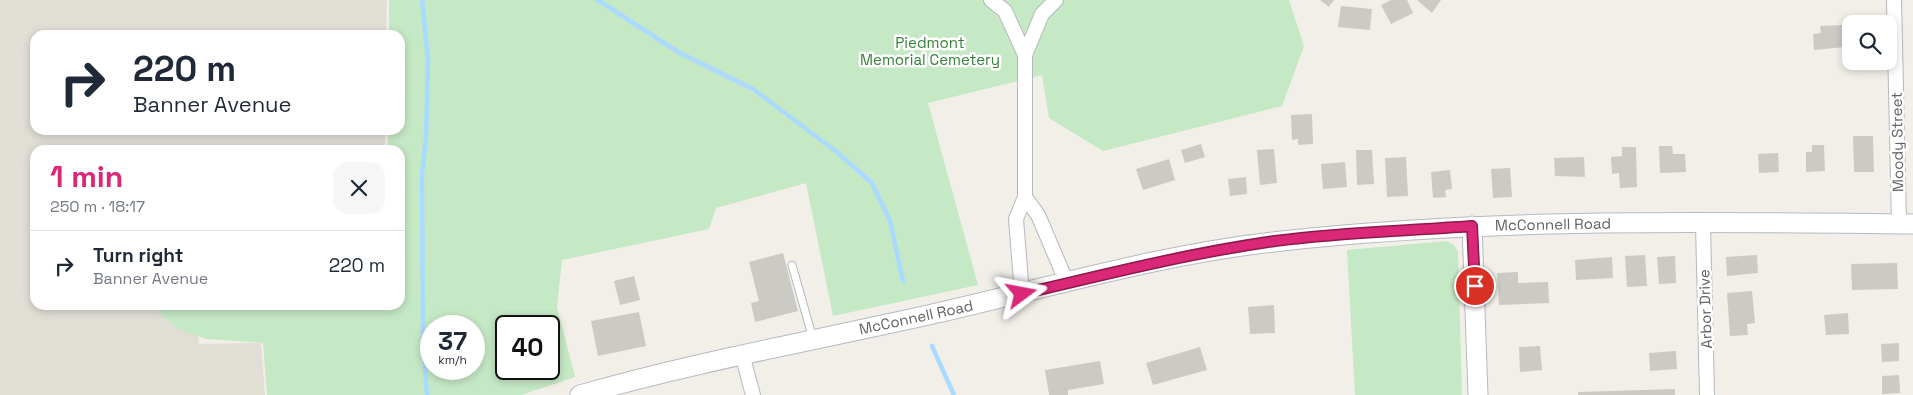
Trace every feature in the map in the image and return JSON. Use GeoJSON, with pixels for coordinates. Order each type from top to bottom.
{"type":"FeatureCollection","features":[{"type":"Feature","properties":{"kind":"street"},"geometry":{"type":"LineString","coordinates":[[991,0],[1005,11],[1025,54]]}},
{"type":"Feature","properties":{"kind":"street"},"geometry":{"type":"LineString","coordinates":[[1022,294],[1016,218],[1025,197],[1025,54],[1042,14],[1056,0]]}},
{"type":"Feature","properties":{"kind":"street","name":"Moody Street"},"geometry":{"type":"LineString","coordinates":[[1894,0],[1906,224]]}},
{"type":"Feature","properties":{"kind":"street"},"geometry":{"type":"LineString","coordinates":[[1025,197],[1038,215],[1067,283]]}},
{"type":"Feature","properties":{"kind":"street","name":"McConnell Road"},"geometry":{"type":"LineString","coordinates":[[580,395],[742,354],[1022,294],[1163,261],[1278,241],[1472,226],[1561,222],[1906,224]]}},
{"type":"Feature","properties":{"kind":"street","name":"Arbor Drive"},"geometry":{"type":"LineString","coordinates":[[1703,224],[1707,395]]}},
{"type":"Feature","properties":{"kind":"street"},"geometry":{"type":"LineString","coordinates":[[1472,226],[1478,395]]}},
{"type":"Feature","properties":{"kind":"street"},"geometry":{"type":"LineString","coordinates":[[742,354],[753,395]]}},
{"type":"Feature","properties":{"kind":"lane"},"geometry":{"type":"LineString","coordinates":[[792,265],[813,339]]}},
{"type":"Feature","properties":{"kind":"shaded area"},"geometry":{"type":"Polygon","coordinates":[[[0,0],[387,0],[386,30],[30,30],[30,135],[385,135],[385,144],[30,145],[30,310],[195,310],[199,344],[261,343],[265,395],[0,395],[0,0]]]}},
{"type":"Feature","properties":{"kind":"green space","name":"Piedmont Memorial Cemetery"},"geometry":{"type":"Polygon","coordinates":[[[389,0],[1289,0],[1304,46],[1282,106],[1103,151],[1049,118],[1042,75],[928,103],[978,285],[833,316],[806,183],[716,208],[709,229],[562,260],[557,307],[559,315],[495,315],[495,380],[560,380],[560,319],[575,377],[521,395],[267,395],[263,343],[206,339],[178,329],[156,310],[405,310],[405,145],[388,145],[388,135],[405,135],[405,30],[389,30],[389,0]]]}},
{"type":"Feature","properties":{"kind":"green space"},"geometry":{"type":"Polygon","coordinates":[[[1447,241],[1454,245],[1458,252],[1462,395],[1355,395],[1347,250],[1447,241]]]}},
{"type":"Feature","properties":{"kind":"building"},"geometry":{"type":"Polygon","coordinates":[[[1320,0],[1334,0],[1329,7],[1320,0]]]}},
{"type":"Feature","properties":{"kind":"building"},"geometry":{"type":"Polygon","coordinates":[[[1391,0],[1407,0],[1413,13],[1391,24],[1381,5],[1391,0]]]}},
{"type":"Feature","properties":{"kind":"building"},"geometry":{"type":"Polygon","coordinates":[[[1417,0],[1441,0],[1432,13],[1417,0]]]}},
{"type":"Feature","properties":{"kind":"building"},"geometry":{"type":"Polygon","coordinates":[[[1341,6],[1372,9],[1370,30],[1338,27],[1341,6]]]}},
{"type":"Feature","properties":{"kind":"building"},"geometry":{"type":"Polygon","coordinates":[[[1842,25],[1842,47],[1814,50],[1813,34],[1821,33],[1820,26],[1842,25]]]}},
{"type":"Feature","properties":{"kind":"building"},"geometry":{"type":"Polygon","coordinates":[[[1312,114],[1313,144],[1298,145],[1298,139],[1292,140],[1291,115],[1312,114]]]}},
{"type":"Feature","properties":{"kind":"building"},"geometry":{"type":"Polygon","coordinates":[[[1853,136],[1873,136],[1874,172],[1854,172],[1853,136]]]}},
{"type":"Feature","properties":{"kind":"building"},"geometry":{"type":"Polygon","coordinates":[[[1201,144],[1205,157],[1185,163],[1181,150],[1201,144]]]}},
{"type":"Feature","properties":{"kind":"building"},"geometry":{"type":"Polygon","coordinates":[[[1812,145],[1824,145],[1825,171],[1806,172],[1806,152],[1812,152],[1812,145]]]}},
{"type":"Feature","properties":{"kind":"building"},"geometry":{"type":"Polygon","coordinates":[[[1659,146],[1672,146],[1673,154],[1685,154],[1686,172],[1660,173],[1659,146]]]}},
{"type":"Feature","properties":{"kind":"building"},"geometry":{"type":"Polygon","coordinates":[[[1622,147],[1636,147],[1637,187],[1620,188],[1619,173],[1612,174],[1611,157],[1622,156],[1622,147]]]}},
{"type":"Feature","properties":{"kind":"building"},"geometry":{"type":"Polygon","coordinates":[[[1274,149],[1277,183],[1260,185],[1257,150],[1274,149]]]}},
{"type":"Feature","properties":{"kind":"building"},"geometry":{"type":"Polygon","coordinates":[[[1356,150],[1372,150],[1374,184],[1357,185],[1356,150]]]}},
{"type":"Feature","properties":{"kind":"building"},"geometry":{"type":"Polygon","coordinates":[[[1778,153],[1779,172],[1759,173],[1758,154],[1778,153]]]}},
{"type":"Feature","properties":{"kind":"building"},"geometry":{"type":"Polygon","coordinates":[[[1406,157],[1408,196],[1387,197],[1385,158],[1406,157]]]}},
{"type":"Feature","properties":{"kind":"building"},"geometry":{"type":"Polygon","coordinates":[[[1584,157],[1585,177],[1555,176],[1554,158],[1584,157]]]}},
{"type":"Feature","properties":{"kind":"building"},"geometry":{"type":"Polygon","coordinates":[[[1169,159],[1175,180],[1143,190],[1136,169],[1169,159]]]}},
{"type":"Feature","properties":{"kind":"building"},"geometry":{"type":"Polygon","coordinates":[[[1345,162],[1347,187],[1323,189],[1321,164],[1345,162]]]}},
{"type":"Feature","properties":{"kind":"building"},"geometry":{"type":"Polygon","coordinates":[[[1510,168],[1512,197],[1493,198],[1491,169],[1510,168]]]}},
{"type":"Feature","properties":{"kind":"building"},"geometry":{"type":"Polygon","coordinates":[[[1450,170],[1452,189],[1445,190],[1446,197],[1433,198],[1431,172],[1450,170]]]}},
{"type":"Feature","properties":{"kind":"building"},"geometry":{"type":"Polygon","coordinates":[[[1246,177],[1247,194],[1230,196],[1228,179],[1246,177]]]}},
{"type":"Feature","properties":{"kind":"building"},"geometry":{"type":"Polygon","coordinates":[[[783,253],[798,311],[755,322],[751,303],[759,301],[749,262],[783,253]]]}},
{"type":"Feature","properties":{"kind":"building"},"geometry":{"type":"Polygon","coordinates":[[[1645,255],[1647,286],[1627,287],[1625,256],[1645,255]]]}},
{"type":"Feature","properties":{"kind":"building"},"geometry":{"type":"Polygon","coordinates":[[[1757,255],[1758,273],[1727,276],[1726,257],[1757,255]]]}},
{"type":"Feature","properties":{"kind":"building"},"geometry":{"type":"Polygon","coordinates":[[[1675,256],[1676,283],[1659,284],[1657,257],[1675,256]]]}},
{"type":"Feature","properties":{"kind":"building"},"geometry":{"type":"Polygon","coordinates":[[[1612,257],[1613,278],[1576,280],[1575,260],[1612,257]]]}},
{"type":"Feature","properties":{"kind":"building"},"geometry":{"type":"Polygon","coordinates":[[[1897,263],[1898,289],[1852,290],[1851,264],[1897,263]]]}},
{"type":"Feature","properties":{"kind":"building"},"geometry":{"type":"Polygon","coordinates":[[[1518,272],[1518,283],[1548,282],[1549,303],[1499,305],[1497,273],[1518,272]]]}},
{"type":"Feature","properties":{"kind":"building"},"geometry":{"type":"Polygon","coordinates":[[[634,276],[640,300],[620,305],[614,281],[634,276]]]}},
{"type":"Feature","properties":{"kind":"building"},"geometry":{"type":"Polygon","coordinates":[[[1752,291],[1755,323],[1747,324],[1748,335],[1730,336],[1727,293],[1752,291]]]}},
{"type":"Feature","properties":{"kind":"building"},"geometry":{"type":"Polygon","coordinates":[[[1274,305],[1275,333],[1250,334],[1248,307],[1274,305]]]}},
{"type":"Feature","properties":{"kind":"building"},"geometry":{"type":"Polygon","coordinates":[[[639,312],[646,346],[598,356],[591,321],[639,312]]]}},
{"type":"Feature","properties":{"kind":"building"},"geometry":{"type":"Polygon","coordinates":[[[1848,313],[1849,334],[1826,335],[1824,315],[1848,313]]]}},
{"type":"Feature","properties":{"kind":"building"},"geometry":{"type":"Polygon","coordinates":[[[1899,343],[1899,361],[1882,362],[1881,344],[1899,343]]]}},
{"type":"Feature","properties":{"kind":"building"},"geometry":{"type":"Polygon","coordinates":[[[1540,346],[1542,370],[1520,372],[1519,347],[1540,346]]]}},
{"type":"Feature","properties":{"kind":"building"},"geometry":{"type":"Polygon","coordinates":[[[1200,347],[1207,370],[1153,385],[1146,363],[1200,347]]]}},
{"type":"Feature","properties":{"kind":"building"},"geometry":{"type":"Polygon","coordinates":[[[1676,351],[1677,369],[1650,371],[1649,353],[1676,351]]]}},
{"type":"Feature","properties":{"kind":"building"},"geometry":{"type":"Polygon","coordinates":[[[1100,361],[1104,384],[1068,390],[1068,395],[1049,395],[1045,370],[1100,361]]]}},
{"type":"Feature","properties":{"kind":"building"},"geometry":{"type":"Polygon","coordinates":[[[1899,375],[1900,393],[1882,394],[1882,376],[1899,375]]]}},
{"type":"Feature","properties":{"kind":"building"},"geometry":{"type":"Polygon","coordinates":[[[1675,389],[1675,395],[1578,395],[1578,392],[1675,389]]]}},
{"type":"Feature","properties":{"kind":"waterway"},"geometry":{"type":"LineString","coordinates":[[422,0],[428,59],[426,138],[422,174],[423,339],[427,395]]}},
{"type":"Feature","properties":{"kind":"waterway"},"geometry":{"type":"LineString","coordinates":[[598,0],[678,52],[753,89],[838,153],[872,183],[890,221],[903,281]]}},
{"type":"Feature","properties":{"kind":"waterway"},"geometry":{"type":"LineString","coordinates":[[932,346],[954,395]]}},
{"type":"Feature","properties":{"kind":"route"},"geometry":{"type":"LineString","coordinates":[[1022,294],[1163,261],[1278,241],[1472,226],[1475,286]]}}]}
